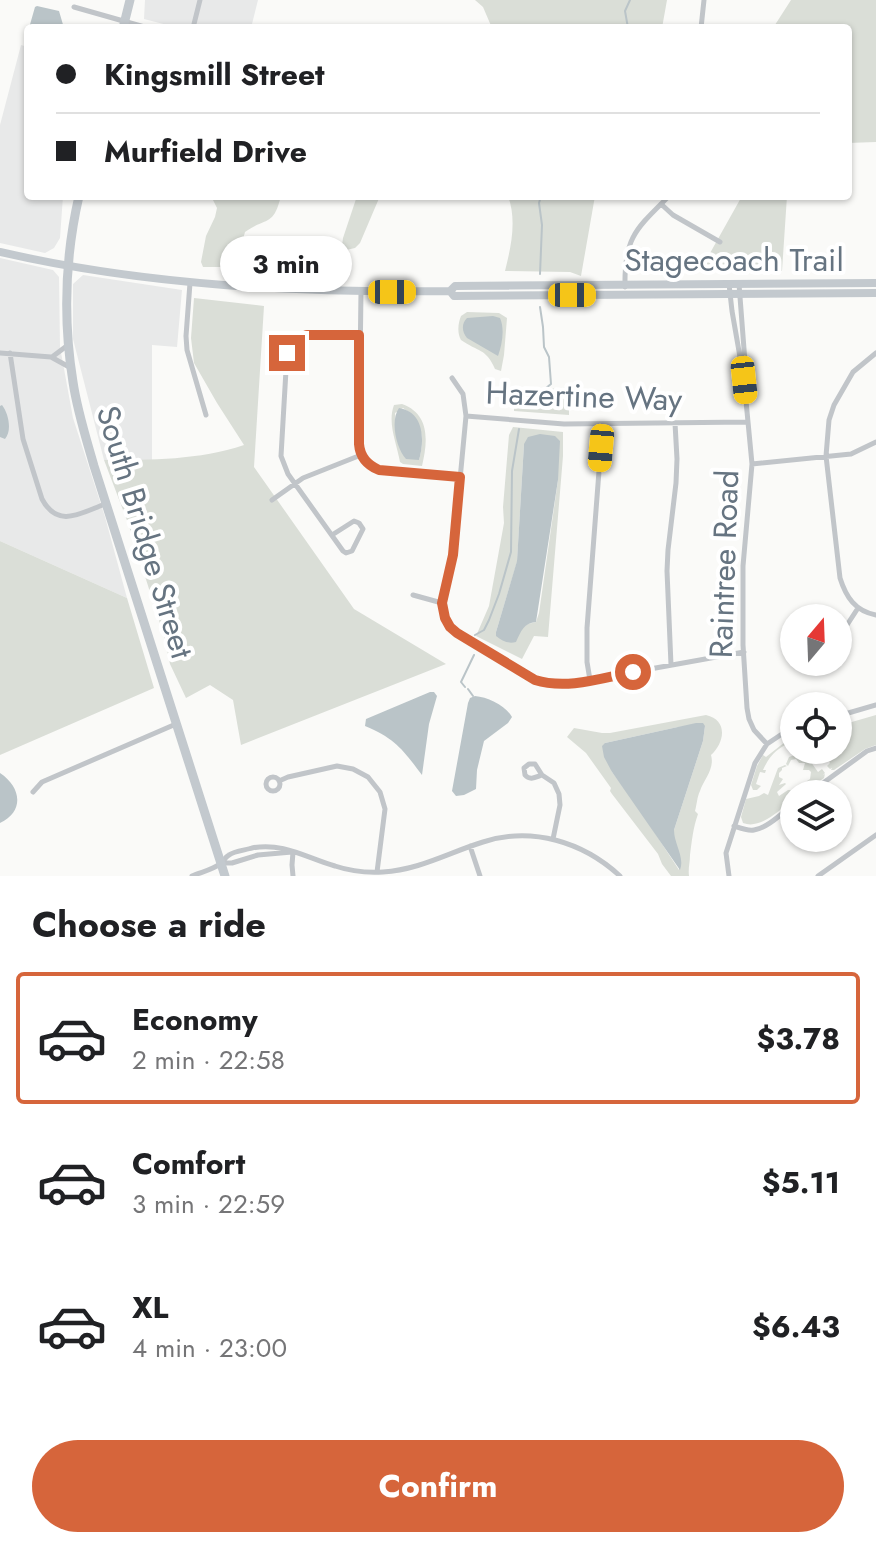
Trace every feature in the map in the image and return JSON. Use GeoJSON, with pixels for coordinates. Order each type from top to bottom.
{"type":"FeatureCollection","features":[{"type":"Feature","properties":{"kind":"highway"},"geometry":{"type":"LineString","coordinates":[[124,24],[130,0]]}},
{"type":"Feature","properties":{"kind":"highway","name":"South Bridge Street"},"geometry":{"type":"LineString","coordinates":[[78,200],[68,266],[66,303],[68,345],[80,415],[225,876]]}},
{"type":"Feature","properties":{"kind":"main road","name":"Stagecoach Trail"},"geometry":{"type":"LineString","coordinates":[[0,252],[68,266],[190,283],[252,288],[450,291],[454,296],[876,283]]}},
{"type":"Feature","properties":{"kind":"main road","name":"Stagecoach Trail"},"geometry":{"type":"LineString","coordinates":[[734,289],[876,293]]}},
{"type":"Feature","properties":{"kind":"street"},"geometry":{"type":"LineString","coordinates":[[194,24],[200,0]]}},
{"type":"Feature","properties":{"kind":"street"},"geometry":{"type":"LineString","coordinates":[[701,24],[704,0]]}},
{"type":"Feature","properties":{"kind":"street"},"geometry":{"type":"LineString","coordinates":[[74,7],[124,24]]}},
{"type":"Feature","properties":{"kind":"street"},"geometry":{"type":"LineString","coordinates":[[625,290],[628,246],[636,230],[665,200]]}},
{"type":"Feature","properties":{"kind":"street"},"geometry":{"type":"LineString","coordinates":[[661,204],[673,215],[720,242]]}},
{"type":"Feature","properties":{"kind":"street"},"geometry":{"type":"LineString","coordinates":[[190,283],[187,350],[206,415]]}},
{"type":"Feature","properties":{"kind":"street","name":"Raintree Road"},"geometry":{"type":"LineString","coordinates":[[734,289],[752,464],[744,549],[744,652],[749,719],[767,744]]}},
{"type":"Feature","properties":{"kind":"street"},"geometry":{"type":"LineString","coordinates":[[361,291],[361,455],[379,470],[460,477]]}},
{"type":"Feature","properties":{"kind":"street"},"geometry":{"type":"LineString","coordinates":[[332,535],[354,521],[363,529],[352,551],[343,551],[284,466],[281,456],[287,353],[294,340],[307,335],[359,335]]}},
{"type":"Feature","properties":{"kind":"street"},"geometry":{"type":"LineString","coordinates":[[51,357],[68,345]]}},
{"type":"Feature","properties":{"kind":"street"},"geometry":{"type":"LineString","coordinates":[[0,353],[51,357],[71,368]]}},
{"type":"Feature","properties":{"kind":"street"},"geometry":{"type":"LineString","coordinates":[[10,353],[23,439],[47,508],[58,516],[67,517],[106,504]]}},
{"type":"Feature","properties":{"kind":"street"},"geometry":{"type":"LineString","coordinates":[[876,353],[853,372],[834,405],[827,429],[826,456],[844,591],[858,608],[876,615]]}},
{"type":"Feature","properties":{"kind":"street"},"geometry":{"type":"LineString","coordinates":[[452,378],[463,394],[466,416],[453,555],[442,603],[450,627],[535,680],[556,685],[744,652]]}},
{"type":"Feature","properties":{"kind":"street","name":"Hazertine Way"},"geometry":{"type":"LineString","coordinates":[[466,416],[550,423],[748,422]]}},
{"type":"Feature","properties":{"kind":"street"},"geometry":{"type":"LineString","coordinates":[[671,665],[667,571],[676,483],[675,423]]}},
{"type":"Feature","properties":{"kind":"street"},"geometry":{"type":"LineString","coordinates":[[590,680],[587,628],[601,424]]}},
{"type":"Feature","properties":{"kind":"street"},"geometry":{"type":"LineString","coordinates":[[752,464],[851,454],[876,442]]}},
{"type":"Feature","properties":{"kind":"street"},"geometry":{"type":"LineString","coordinates":[[272,500],[294,483],[361,455]]}},
{"type":"Feature","properties":{"kind":"street"},"geometry":{"type":"LineString","coordinates":[[413,595],[442,603]]}},
{"type":"Feature","properties":{"kind":"street"},"geometry":{"type":"LineString","coordinates":[[852,617],[858,608]]}},
{"type":"Feature","properties":{"kind":"street"},"geometry":{"type":"LineString","coordinates":[[852,712],[876,705]]}},
{"type":"Feature","properties":{"kind":"street"},"geometry":{"type":"LineString","coordinates":[[33,792],[42,782],[177,723]]}},
{"type":"Feature","properties":{"kind":"street"},"geometry":{"type":"LineString","coordinates":[[729,876],[726,853],[755,763],[767,744],[780,735]]}},
{"type":"Feature","properties":{"kind":"street"},"geometry":{"type":"LineString","coordinates":[[827,780],[867,751],[876,748]]}},
{"type":"Feature","properties":{"kind":"street"},"geometry":{"type":"LineString","coordinates":[[279,781],[337,766],[353,769],[368,777],[380,792],[385,809],[377,872]]}},
{"type":"Feature","properties":{"kind":"street"},"geometry":{"type":"LineString","coordinates":[[542,775],[554,783],[560,799],[553,839]]}},
{"type":"Feature","properties":{"kind":"street"},"geometry":{"type":"LineString","coordinates":[[734,826],[754,830],[780,814]]}},
{"type":"Feature","properties":{"kind":"street"},"geometry":{"type":"LineString","coordinates":[[818,876],[876,835]]}},
{"type":"Feature","properties":{"kind":"street"},"geometry":{"type":"LineString","coordinates":[[192,876],[221,863],[293,852],[337,867],[377,872],[410,868],[483,841],[511,836],[553,839],[583,850],[620,876]]}},
{"type":"Feature","properties":{"kind":"street"},"geometry":{"type":"LineString","coordinates":[[470,846],[480,876]]}},
{"type":"Feature","properties":{"kind":"street"},"geometry":{"type":"LineString","coordinates":[[293,852],[293,876]]}},
{"type":"Feature","properties":{"kind":"shaded area"},"geometry":{"type":"Polygon","coordinates":[[[145,0],[258,0],[252,24],[163,24],[144,19],[145,0]]]}},
{"type":"Feature","properties":{"kind":"shaded area"},"geometry":{"type":"Polygon","coordinates":[[[475,0],[667,0],[663,24],[490,24],[483,7],[475,0]]]}},
{"type":"Feature","properties":{"kind":"shaded area"},"geometry":{"type":"Polygon","coordinates":[[[791,0],[876,0],[876,142],[852,143],[852,24],[776,24],[791,0]]]}},
{"type":"Feature","properties":{"kind":"shaded area"},"geometry":{"type":"Polygon","coordinates":[[[35,7],[59,11],[63,24],[30,24],[35,7]]]}},
{"type":"Feature","properties":{"kind":"shaded area"},"geometry":{"type":"Polygon","coordinates":[[[21,45],[24,46],[24,200],[63,200],[60,238],[54,248],[45,253],[0,243],[0,125],[21,45]]]}},
{"type":"Feature","properties":{"kind":"shaded area"},"geometry":{"type":"Polygon","coordinates":[[[213,200],[280,200],[269,220],[245,232],[242,251],[249,267],[203,267],[201,262],[206,236],[217,208],[213,200]]]}},
{"type":"Feature","properties":{"kind":"shaded area"},"geometry":{"type":"Polygon","coordinates":[[[356,200],[378,200],[360,243],[346,250],[342,246],[356,200]]]}},
{"type":"Feature","properties":{"kind":"shaded area"},"geometry":{"type":"Polygon","coordinates":[[[509,200],[594,200],[581,276],[570,272],[505,271],[513,224],[509,200]]]}},
{"type":"Feature","properties":{"kind":"shaded area"},"geometry":{"type":"Polygon","coordinates":[[[740,200],[787,200],[782,271],[700,271],[740,200]]]}},
{"type":"Feature","properties":{"kind":"shaded area"},"geometry":{"type":"Polygon","coordinates":[[[0,258],[53,270],[59,277],[60,347],[73,418],[127,598],[0,541],[0,258]]]}},
{"type":"Feature","properties":{"kind":"shaded area"},"geometry":{"type":"Polygon","coordinates":[[[83,275],[182,290],[177,347],[152,345],[152,460],[104,460],[73,339],[73,284],[83,275]]]}},
{"type":"Feature","properties":{"kind":"shaded area"},"geometry":{"type":"Polygon","coordinates":[[[194,298],[264,306],[254,467],[354,609],[446,664],[241,745],[233,700],[210,685],[186,698],[170,664],[128,523],[104,460],[193,456],[244,445],[194,363],[191,338],[194,298]]]}},
{"type":"Feature","properties":{"kind":"shaded area"},"geometry":{"type":"Polygon","coordinates":[[[467,312],[499,313],[507,318],[501,371],[495,369],[485,354],[461,340],[459,322],[467,312]]]}},
{"type":"Feature","properties":{"kind":"shaded area"},"geometry":{"type":"Polygon","coordinates":[[[467,318],[500,318],[502,327],[498,356],[467,338],[463,328],[467,318]]]}},
{"type":"Feature","properties":{"kind":"shaded area"},"geometry":{"type":"Polygon","coordinates":[[[569,387],[569,415],[514,411],[514,397],[517,395],[540,397],[549,389],[569,387]]]}},
{"type":"Feature","properties":{"kind":"shaded area"},"geometry":{"type":"Polygon","coordinates":[[[402,404],[411,409],[422,421],[426,438],[422,466],[400,462],[392,426],[394,405],[402,404]],[[403,408],[395,413],[397,439],[419,460],[421,431],[410,413],[403,408]]]}},
{"type":"Feature","properties":{"kind":"shaded area"},"geometry":{"type":"Polygon","coordinates":[[[2,405],[9,422],[5,439],[0,437],[2,405]]]}},
{"type":"Feature","properties":{"kind":"shaded area"},"geometry":{"type":"Polygon","coordinates":[[[399,408],[414,415],[421,428],[419,460],[406,459],[399,448],[395,419],[399,408]]]}},
{"type":"Feature","properties":{"kind":"shaded area"},"geometry":{"type":"Polygon","coordinates":[[[513,427],[563,432],[548,637],[534,636],[522,659],[476,636],[489,606],[504,523],[509,435],[513,427]],[[524,444],[517,562],[496,632],[536,622],[558,480],[524,444]]]}},
{"type":"Feature","properties":{"kind":"shaded area"},"geometry":{"type":"Polygon","coordinates":[[[540,434],[555,436],[560,441],[558,480],[536,622],[521,631],[516,642],[508,642],[496,636],[496,632],[517,561],[524,444],[528,437],[540,434]]]}},
{"type":"Feature","properties":{"kind":"shaded area"},"geometry":{"type":"Polygon","coordinates":[[[0,541],[127,598],[154,688],[0,755],[0,541]]]}},
{"type":"Feature","properties":{"kind":"shaded area"},"geometry":{"type":"Polygon","coordinates":[[[430,692],[437,696],[429,724],[422,775],[398,746],[365,726],[366,719],[430,692]]]}},
{"type":"Feature","properties":{"kind":"shaded area"},"geometry":{"type":"Polygon","coordinates":[[[475,696],[496,703],[512,717],[484,741],[476,789],[456,796],[452,791],[468,703],[475,696]]]}},
{"type":"Feature","properties":{"kind":"shaded area"},"geometry":{"type":"Polygon","coordinates":[[[706,715],[721,726],[721,738],[711,755],[710,769],[695,811],[698,814],[689,876],[671,876],[586,753],[567,737],[574,728],[610,733],[706,715]],[[705,726],[678,727],[605,743],[612,772],[679,870],[674,830],[705,726]]]}},
{"type":"Feature","properties":{"kind":"shaded area"},"geometry":{"type":"Polygon","coordinates":[[[876,715],[876,745],[852,758],[852,722],[876,715]]]}},
{"type":"Feature","properties":{"kind":"shaded area"},"geometry":{"type":"Polygon","coordinates":[[[696,723],[705,726],[703,741],[674,830],[681,860],[680,870],[612,772],[602,746],[696,723]]]}},
{"type":"Feature","properties":{"kind":"shaded area"},"geometry":{"type":"Polygon","coordinates":[[[780,746],[767,762],[763,770],[766,770],[765,773],[760,772],[756,784],[761,786],[753,790],[751,785],[757,766],[763,755],[766,757],[780,746]]]}},
{"type":"Feature","properties":{"kind":"shaded area"},"geometry":{"type":"Polygon","coordinates":[[[805,764],[812,764],[818,772],[822,769],[824,778],[808,780],[811,772],[803,770],[805,764]]]}},
{"type":"Feature","properties":{"kind":"shaded area"},"geometry":{"type":"Polygon","coordinates":[[[829,764],[843,764],[834,770],[827,766],[829,764]]]}},
{"type":"Feature","properties":{"kind":"shaded area"},"geometry":{"type":"Polygon","coordinates":[[[785,765],[779,773],[783,779],[777,792],[780,810],[776,813],[757,824],[743,823],[741,817],[746,799],[764,793],[768,795],[778,768],[785,765]]]}},
{"type":"Feature","properties":{"kind":"shaded area"},"geometry":{"type":"Polygon","coordinates":[[[0,773],[16,792],[17,806],[0,823],[0,773]]]}},
{"type":"Feature","properties":{"kind":"waterway"},"geometry":{"type":"LineString","coordinates":[[627,24],[625,11],[630,0]]}},
{"type":"Feature","properties":{"kind":"waterway"},"geometry":{"type":"LineString","coordinates":[[540,200],[540,274]]}},
{"type":"Feature","properties":{"kind":"waterway"},"geometry":{"type":"LineString","coordinates":[[519,408],[521,403],[531,400],[551,384],[540,307]]}},
{"type":"Feature","properties":{"kind":"waterway"},"geometry":{"type":"LineString","coordinates":[[475,635],[484,630],[489,620],[511,552],[512,471],[519,429]]}},
{"type":"Feature","properties":{"kind":"waterway"},"geometry":{"type":"LineString","coordinates":[[465,687],[461,682],[474,655]]}},
{"type":"Feature","properties":{"kind":"waterway"},"geometry":{"type":"LineString","coordinates":[[468,689],[473,696]]}},
{"type":"Feature","properties":{"kind":"route"},"geometry":{"type":"LineString","coordinates":[[287,353],[294,340],[307,335],[359,335],[361,455],[379,470],[460,477],[453,555],[442,603],[450,627],[535,680],[546,683],[567,684],[633,672]]}}]}
